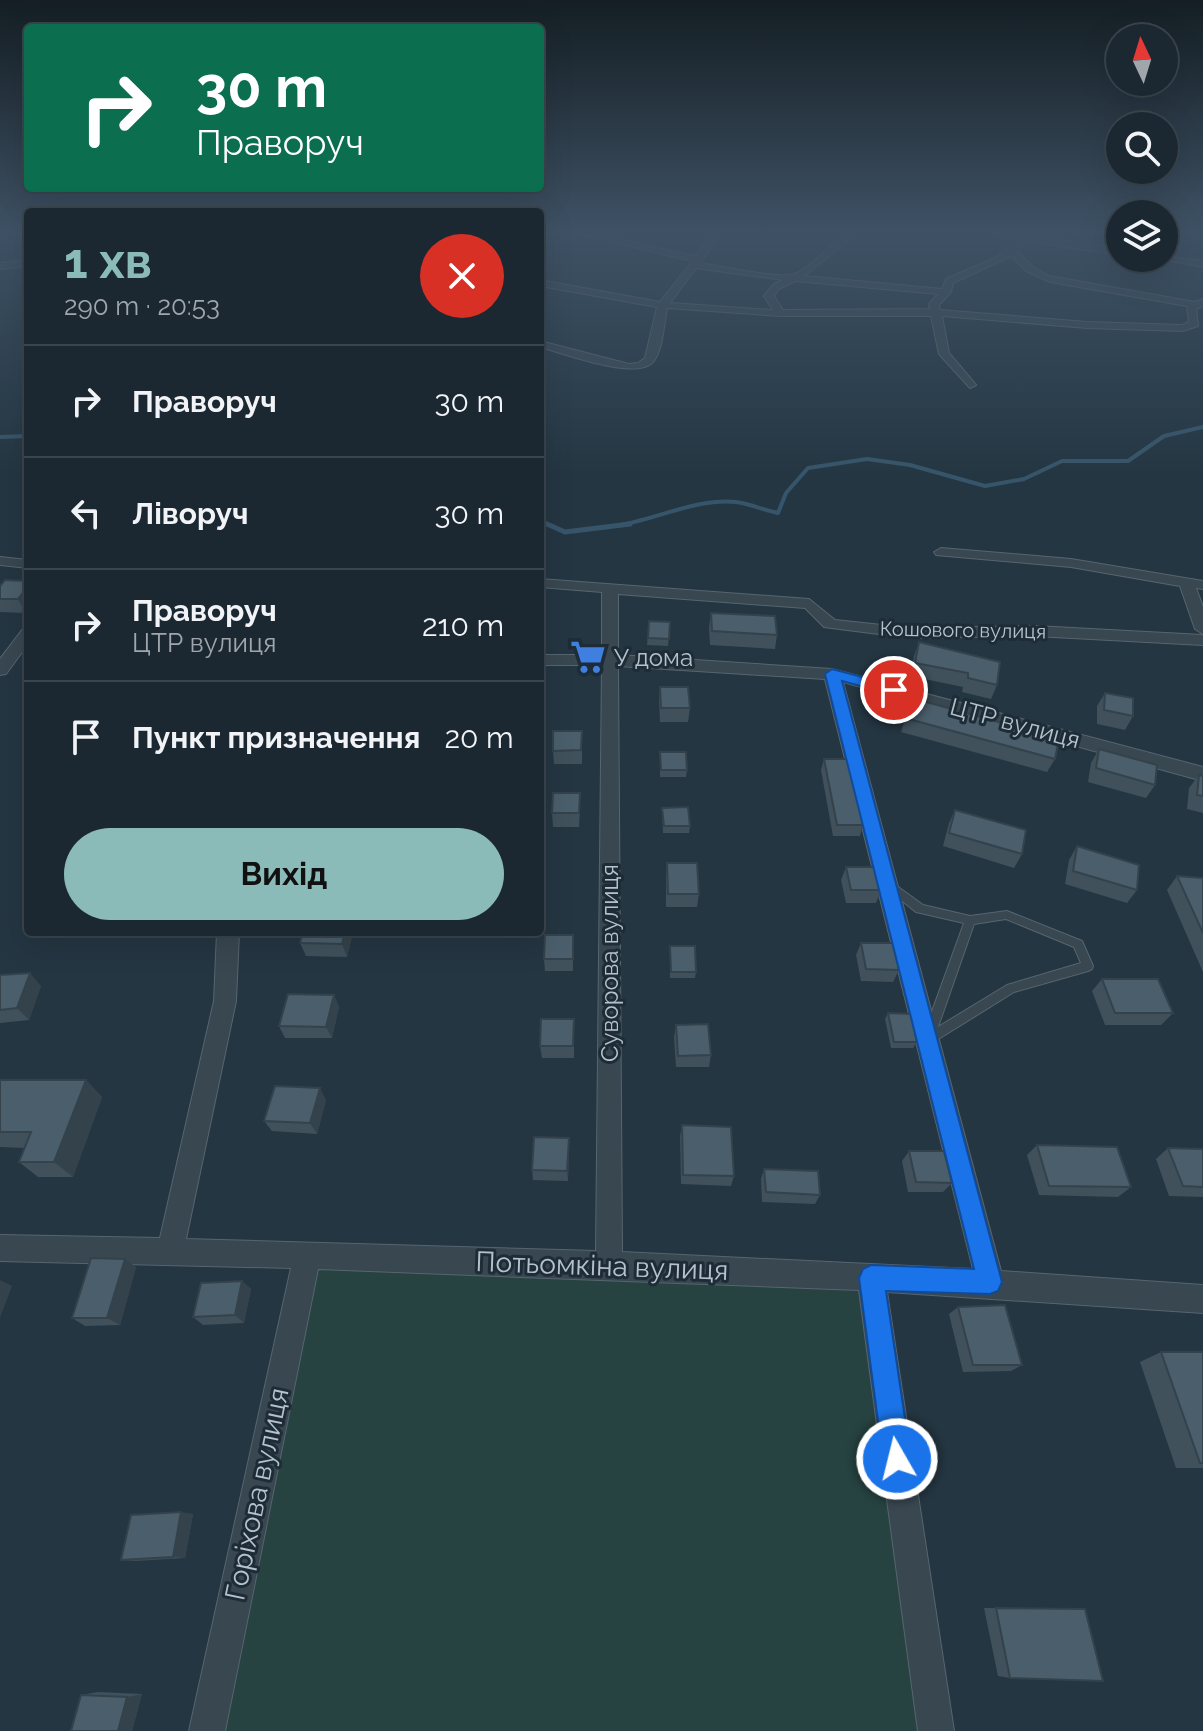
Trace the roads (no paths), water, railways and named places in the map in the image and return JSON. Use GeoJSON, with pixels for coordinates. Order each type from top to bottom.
{"type":"FeatureCollection","features":[{"type":"Feature","properties":{"kind":"street"},"geometry":{"type":"LineString","coordinates":[[544,345],[629,367],[641,366],[650,359],[661,315]]}},
{"type":"Feature","properties":{"kind":"street"},"geometry":{"type":"LineString","coordinates":[[935,315],[944,354],[970,385]]}},
{"type":"Feature","properties":{"kind":"street"},"geometry":{"type":"LineString","coordinates":[[947,315],[1188,331],[1199,321]]}},
{"type":"Feature","properties":{"kind":"street"},"geometry":{"type":"LineString","coordinates":[[941,552],[1071,563],[1195,584],[1203,629]]}},
{"type":"Feature","properties":{"kind":"street"},"geometry":{"type":"LineString","coordinates":[[0,561],[24,564]]}},
{"type":"Feature","properties":{"kind":"street","name":"Кошового вулиця"},"geometry":{"type":"LineString","coordinates":[[544,583],[809,604],[830,624],[910,633],[1035,631],[1203,640]]}},
{"type":"Feature","properties":{"kind":"street","name":"Суворова вулиця"},"geometry":{"type":"LineString","coordinates":[[609,1265],[610,590]]}},
{"type":"Feature","properties":{"kind":"street"},"geometry":{"type":"LineString","coordinates":[[3,661],[24,637]]}},
{"type":"Feature","properties":{"kind":"street"},"geometry":{"type":"LineString","coordinates":[[3,661],[24,658]]}},
{"type":"Feature","properties":{"kind":"street","name":"ЦТР вулиця"},"geometry":{"type":"LineString","coordinates":[[544,660],[610,660],[832,674],[1203,774]]}},
{"type":"Feature","properties":{"kind":"street"},"geometry":{"type":"LineString","coordinates":[[832,674],[990,1282]]}},
{"type":"Feature","properties":{"kind":"street"},"geometry":{"type":"LineString","coordinates":[[170,1251],[225,1001],[228,936]]}},
{"type":"Feature","properties":{"kind":"street","name":"Потьомкіна вулиця"},"geometry":{"type":"LineString","coordinates":[[0,1248],[609,1265],[990,1282],[1203,1299]]}},
{"type":"Feature","properties":{"kind":"street","name":"Горіхова вулиця"},"geometry":{"type":"LineString","coordinates":[[207,1731],[307,1256]]}},
{"type":"Feature","properties":{"kind":"street"},"geometry":{"type":"LineString","coordinates":[[871,1278],[936,1731]]}},
{"type":"Feature","properties":{"kind":"lane"},"geometry":{"type":"LineString","coordinates":[[888,883],[920,909],[970,920],[1007,915],[1078,944],[1088,966],[1011,988],[928,1039]]}},
{"type":"Feature","properties":{"kind":"lane"},"geometry":{"type":"LineString","coordinates":[[928,1039],[970,920]]}},
{"type":"Feature","properties":{"kind":"waterway"},"geometry":{"type":"LineString","coordinates":[[614,526],[705,503],[736,502],[778,513],[786,493],[808,468],[867,459],[910,465],[985,486],[1024,479],[1062,461],[1128,461],[1164,436],[1203,427]]}},
{"type":"Feature","properties":{"kind":"waterway"},"geometry":{"type":"LineString","coordinates":[[0,437],[24,436]]}},
{"type":"Feature","properties":{"kind":"waterway"},"geometry":{"type":"LineString","coordinates":[[544,523],[552,526]]}},
{"type":"Feature","properties":{"kind":"waterway"},"geometry":{"type":"LineString","coordinates":[[547,524],[565,532],[614,526]]}},
{"type":"Feature","properties":{"kind":"waterway"},"geometry":{"type":"LineString","coordinates":[[614,526],[630,524]]}},
{"type":"Feature","properties":{"kind":"place","name":"У дома"},"geometry":{"type":"Point","coordinates":[588,657]}}]}
